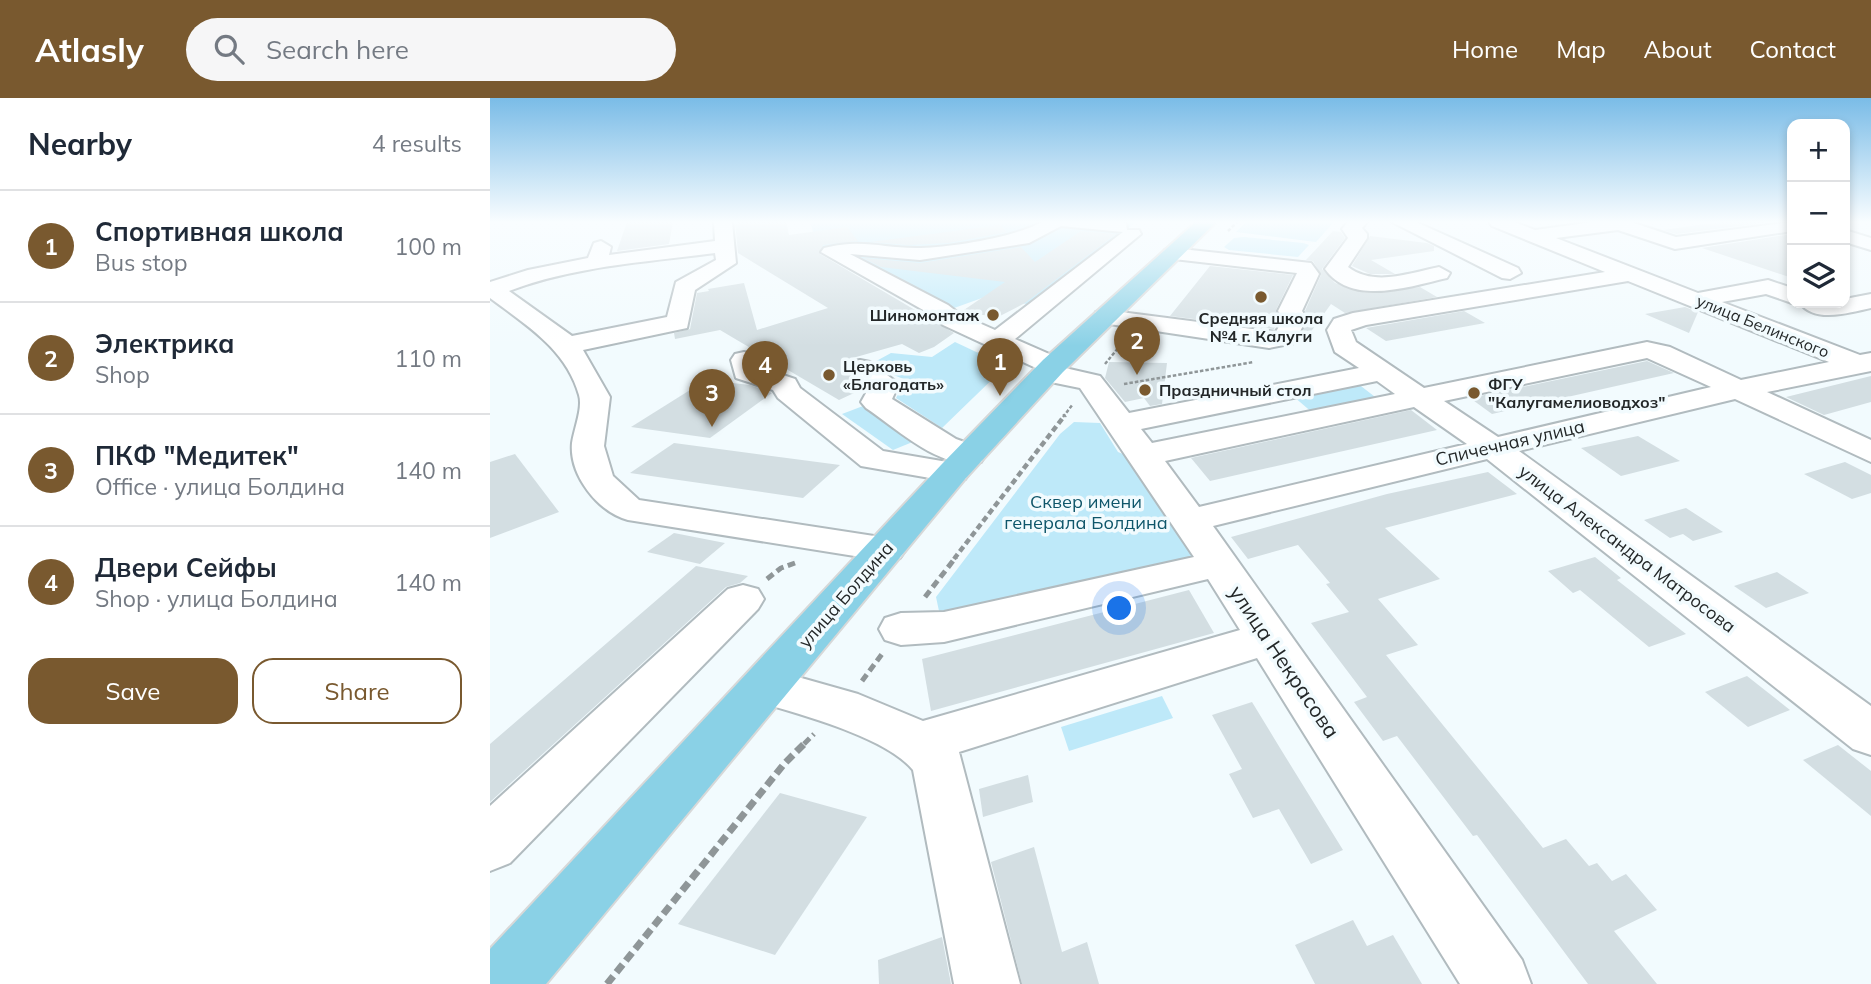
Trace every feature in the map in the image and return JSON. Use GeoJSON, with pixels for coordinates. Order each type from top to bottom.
{"type":"FeatureCollection","features":[{"type":"Feature","properties":{"kind":"main road","name":"улица Болдина"},"geometry":{"type":"LineString","coordinates":[[503,984],[961,463],[1049,370],[1162,263]]}},
{"type":"Feature","properties":{"kind":"street"},"geometry":{"type":"LineString","coordinates":[[491,288],[571,263]]}},
{"type":"Feature","properties":{"kind":"street"},"geometry":{"type":"LineString","coordinates":[[568,346],[595,337],[678,323],[684,287],[725,263]]}},
{"type":"Feature","properties":{"kind":"street"},"geometry":{"type":"LineString","coordinates":[[852,263],[940,310],[952,320],[1049,370],[1090,382],[1095,388]]}},
{"type":"Feature","properties":{"kind":"street"},"geometry":{"type":"LineString","coordinates":[[997,341],[1088,263]]}},
{"type":"Feature","properties":{"kind":"street"},"geometry":{"type":"LineString","coordinates":[[1105,317],[1269,340],[1285,338],[1295,318],[1290,311],[1305,285],[1308,274],[1304,267],[1267,263]]}},
{"type":"Feature","properties":{"kind":"street"},"geometry":{"type":"LineString","coordinates":[[1340,263],[1336,269],[1357,284],[1371,286],[1440,273]]}},
{"type":"Feature","properties":{"kind":"street"},"geometry":{"type":"LineString","coordinates":[[1489,263],[1510,273]]}},
{"type":"Feature","properties":{"kind":"street","name":"улица Александра Матросова"},"geometry":{"type":"LineString","coordinates":[[1629,263],[1362,318],[1343,324],[1339,330],[1344,346],[1493,447],[1871,734]]}},
{"type":"Feature","properties":{"kind":"street","name":"улица Белинского"},"geometry":{"type":"LineString","coordinates":[[1638,263],[1697,300],[1866,364]]}},
{"type":"Feature","properties":{"kind":"street"},"geometry":{"type":"LineString","coordinates":[[1697,300],[1768,287],[1787,294]]}},
{"type":"Feature","properties":{"kind":"street"},"geometry":{"type":"LineString","coordinates":[[491,288],[568,346],[595,397],[588,446],[597,481],[628,509],[886,549]]}},
{"type":"Feature","properties":{"kind":"street"},"geometry":{"type":"LineString","coordinates":[[1850,306],[1871,302]]}},
{"type":"Feature","properties":{"kind":"street"},"geometry":{"type":"LineString","coordinates":[[1133,440],[1420,397],[1647,350],[1661,353],[1740,388],[1871,452]]}},
{"type":"Feature","properties":{"kind":"street"},"geometry":{"type":"LineString","coordinates":[[744,360],[746,372],[785,385],[788,392],[873,459],[961,463]]}},
{"type":"Feature","properties":{"kind":"street","name":"Спичечная улица"},"geometry":{"type":"LineString","coordinates":[[1190,520],[1740,388],[1866,364]]}},
{"type":"Feature","properties":{"kind":"street"},"geometry":{"type":"LineString","coordinates":[[860,368],[885,384],[876,402],[945,446],[961,463]]}},
{"type":"Feature","properties":{"kind":"street"},"geometry":{"type":"LineString","coordinates":[[1133,440],[1382,372]]}},
{"type":"Feature","properties":{"kind":"street","name":"улица Некрасова"},"geometry":{"type":"LineString","coordinates":[[1095,388],[1190,520],[1498,984]]}},
{"type":"Feature","properties":{"kind":"street"},"geometry":{"type":"LineString","coordinates":[[901,629],[944,628],[1219,564]]}},
{"type":"Feature","properties":{"kind":"street"},"geometry":{"type":"LineString","coordinates":[[490,845],[743,599]]}},
{"type":"Feature","properties":{"kind":"street"},"geometry":{"type":"LineString","coordinates":[[920,743],[1269,638]]}},
{"type":"Feature","properties":{"kind":"street"},"geometry":{"type":"LineString","coordinates":[[766,686],[841,708],[920,743],[938,762],[986,984]]}},
{"type":"Feature","properties":{"kind":"path"},"geometry":{"type":"LineString","coordinates":[[1095,388],[1177,376]]}},
{"type":"Feature","properties":{"kind":"green space"},"geometry":{"type":"Polygon","coordinates":[[[840,263],[1081,263],[1027,304],[982,298],[932,316],[840,263]]]}},
{"type":"Feature","properties":{"kind":"green space"},"geometry":{"type":"Polygon","coordinates":[[[955,342],[1006,366],[942,428],[896,398],[906,380],[869,365],[891,353],[932,357],[955,342]]]}},
{"type":"Feature","properties":{"kind":"green space"},"geometry":{"type":"Polygon","coordinates":[[[1357,383],[1379,400],[1314,414],[1293,396],[1357,383]]]}},
{"type":"Feature","properties":{"kind":"green space"},"geometry":{"type":"Polygon","coordinates":[[[863,406],[915,441],[893,450],[842,414],[863,406]]]}},
{"type":"Feature","properties":{"kind":"green space","name":"Сквер имени генерала Болдина"},"geometry":{"type":"Polygon","coordinates":[[[1074,422],[1100,423],[1118,452],[1135,459],[1195,557],[975,611],[939,611],[936,597],[1060,434],[1074,422]]]}},
{"type":"Feature","properties":{"kind":"green space"},"geometry":{"type":"Polygon","coordinates":[[[1162,696],[1173,718],[1069,751],[1061,727],[1162,696]]]}},
{"type":"Feature","properties":{"kind":"building"},"geometry":{"type":"Polygon","coordinates":[[[755,263],[836,263],[954,333],[934,347],[919,353],[902,344],[849,359],[842,365],[844,370],[867,387],[839,400],[720,330],[675,339],[674,333],[690,329],[697,293],[709,291],[708,289],[744,283],[757,330],[828,308],[755,263]]]}},
{"type":"Feature","properties":{"kind":"building"},"geometry":{"type":"Polygon","coordinates":[[[874,263],[1077,263],[1025,303],[998,317],[961,312],[1005,282],[881,267],[874,263]]]}},
{"type":"Feature","properties":{"kind":"building"},"geometry":{"type":"Polygon","coordinates":[[[1314,263],[1326,263],[1322,269],[1335,283],[1366,293],[1420,287],[1437,297],[1345,313],[1331,304],[1307,337],[1300,336],[1309,319],[1305,311],[1321,275],[1314,263]]]}},
{"type":"Feature","properties":{"kind":"building"},"geometry":{"type":"Polygon","coordinates":[[[1354,263],[1377,263],[1395,274],[1370,274],[1352,266],[1354,263]]]}},
{"type":"Feature","properties":{"kind":"building"},"geometry":{"type":"Polygon","coordinates":[[[1748,263],[1787,263],[1787,276],[1748,263]]]}},
{"type":"Feature","properties":{"kind":"building"},"geometry":{"type":"Polygon","coordinates":[[[1210,266],[1293,275],[1276,310],[1280,318],[1274,329],[1170,316],[1210,266]]]}},
{"type":"Feature","properties":{"kind":"building"},"geometry":{"type":"Polygon","coordinates":[[[1685,307],[1698,312],[1689,333],[1645,314],[1685,307]]]}},
{"type":"Feature","properties":{"kind":"building"},"geometry":{"type":"Polygon","coordinates":[[[1464,311],[1485,323],[1386,341],[1366,328],[1464,311]]]}},
{"type":"Feature","properties":{"kind":"building"},"geometry":{"type":"Polygon","coordinates":[[[1647,361],[1674,373],[1492,414],[1470,398],[1647,361]]]}},
{"type":"Feature","properties":{"kind":"building"},"geometry":{"type":"Polygon","coordinates":[[[1109,362],[1167,363],[1162,404],[1150,406],[1144,398],[1125,402],[1105,378],[1109,362]]]}},
{"type":"Feature","properties":{"kind":"building"},"geometry":{"type":"Polygon","coordinates":[[[1871,376],[1871,402],[1824,415],[1786,397],[1871,376]]]}},
{"type":"Feature","properties":{"kind":"building"},"geometry":{"type":"Polygon","coordinates":[[[706,380],[750,385],[772,393],[710,438],[631,427],[706,380]]]}},
{"type":"Feature","properties":{"kind":"building"},"geometry":{"type":"Polygon","coordinates":[[[1411,410],[1437,430],[1210,481],[1191,458],[1411,410]]]}},
{"type":"Feature","properties":{"kind":"building"},"geometry":{"type":"Polygon","coordinates":[[[1638,436],[1680,461],[1621,476],[1581,448],[1638,436]]]}},
{"type":"Feature","properties":{"kind":"building"},"geometry":{"type":"Polygon","coordinates":[[[674,443],[840,465],[803,498],[630,473],[674,443]]]}},
{"type":"Feature","properties":{"kind":"building"},"geometry":{"type":"Polygon","coordinates":[[[515,454],[559,512],[490,538],[490,462],[515,454]]]}},
{"type":"Feature","properties":{"kind":"building"},"geometry":{"type":"Polygon","coordinates":[[[1845,462],[1871,475],[1871,493],[1852,499],[1804,474],[1845,462]]]}},
{"type":"Feature","properties":{"kind":"building"},"geometry":{"type":"Polygon","coordinates":[[[1488,472],[1517,494],[1385,528],[1440,579],[1378,599],[1418,645],[1386,655],[1543,848],[1566,839],[1589,866],[1597,863],[1612,881],[1626,874],[1657,910],[1614,931],[1657,984],[1588,984],[1477,835],[1473,836],[1397,736],[1383,741],[1354,702],[1367,697],[1311,623],[1349,612],[1326,584],[1330,583],[1298,545],[1248,559],[1231,537],[1387,494],[1488,472]]]}},
{"type":"Feature","properties":{"kind":"building"},"geometry":{"type":"Polygon","coordinates":[[[1686,508],[1723,532],[1693,541],[1683,534],[1670,538],[1644,520],[1686,508]]]}},
{"type":"Feature","properties":{"kind":"building"},"geometry":{"type":"Polygon","coordinates":[[[674,533],[725,543],[700,564],[647,552],[674,533]]]}},
{"type":"Feature","properties":{"kind":"building"},"geometry":{"type":"Polygon","coordinates":[[[1595,557],[1621,578],[1617,580],[1686,634],[1649,647],[1580,590],[1573,593],[1548,571],[1595,557]]]}},
{"type":"Feature","properties":{"kind":"building"},"geometry":{"type":"Polygon","coordinates":[[[696,566],[748,576],[740,583],[726,587],[490,802],[490,744],[696,566]]]}},
{"type":"Feature","properties":{"kind":"building"},"geometry":{"type":"Polygon","coordinates":[[[1777,572],[1809,593],[1766,608],[1734,586],[1777,572]]]}},
{"type":"Feature","properties":{"kind":"building"},"geometry":{"type":"Polygon","coordinates":[[[1189,590],[1214,633],[931,711],[922,659],[1189,590]]]}},
{"type":"Feature","properties":{"kind":"building"},"geometry":{"type":"Polygon","coordinates":[[[1747,676],[1790,710],[1748,727],[1705,692],[1747,676]]]}},
{"type":"Feature","properties":{"kind":"building"},"geometry":{"type":"Polygon","coordinates":[[[1252,702],[1343,850],[1311,864],[1279,809],[1253,818],[1229,774],[1242,769],[1212,715],[1252,702]]]}},
{"type":"Feature","properties":{"kind":"building"},"geometry":{"type":"Polygon","coordinates":[[[1838,745],[1871,771],[1871,816],[1803,760],[1838,745]]]}},
{"type":"Feature","properties":{"kind":"building"},"geometry":{"type":"Polygon","coordinates":[[[1028,775],[1033,802],[983,817],[979,789],[1028,775]]]}},
{"type":"Feature","properties":{"kind":"building"},"geometry":{"type":"Polygon","coordinates":[[[780,793],[867,817],[775,955],[678,924],[780,793]]]}},
{"type":"Feature","properties":{"kind":"building"},"geometry":{"type":"Polygon","coordinates":[[[1034,847],[1062,952],[1087,942],[1099,984],[1022,984],[991,862],[1034,847]]]}},
{"type":"Feature","properties":{"kind":"building"},"geometry":{"type":"Polygon","coordinates":[[[1353,920],[1367,946],[1393,935],[1422,984],[1315,984],[1295,945],[1353,920]]]}},
{"type":"Feature","properties":{"kind":"building"},"geometry":{"type":"Polygon","coordinates":[[[942,937],[951,984],[879,984],[878,960],[942,937]]]}},
{"type":"Feature","properties":{"kind":"place","name":"Средняя школа №4 г. Калуги"},"geometry":{"type":"Point","coordinates":[1261,297]}},
{"type":"Feature","properties":{"kind":"place","name":"Шиномонтаж"},"geometry":{"type":"Point","coordinates":[993,315]}},
{"type":"Feature","properties":{"kind":"place","name":"Церковь «Благодать»"},"geometry":{"type":"Point","coordinates":[829,375]}},
{"type":"Feature","properties":{"kind":"place","name":"Электрика"},"geometry":{"type":"Point","coordinates":[1137,375]}},
{"type":"Feature","properties":{"kind":"place","name":"Праздничный стол"},"geometry":{"type":"Point","coordinates":[1145,390]}},
{"type":"Feature","properties":{"kind":"place","name":"ФГУ \"Калугамелиоводхоз\""},"geometry":{"type":"Point","coordinates":[1474,393]}},
{"type":"Feature","properties":{"kind":"place","name":"Спортивная школа"},"geometry":{"type":"Point","coordinates":[1000,396]}},
{"type":"Feature","properties":{"kind":"place","name":"Двери Сейфы"},"geometry":{"type":"Point","coordinates":[765,399]}},
{"type":"Feature","properties":{"kind":"place","name":"ПКФ \"Медитек\""},"geometry":{"type":"Point","coordinates":[712,427]}}]}
